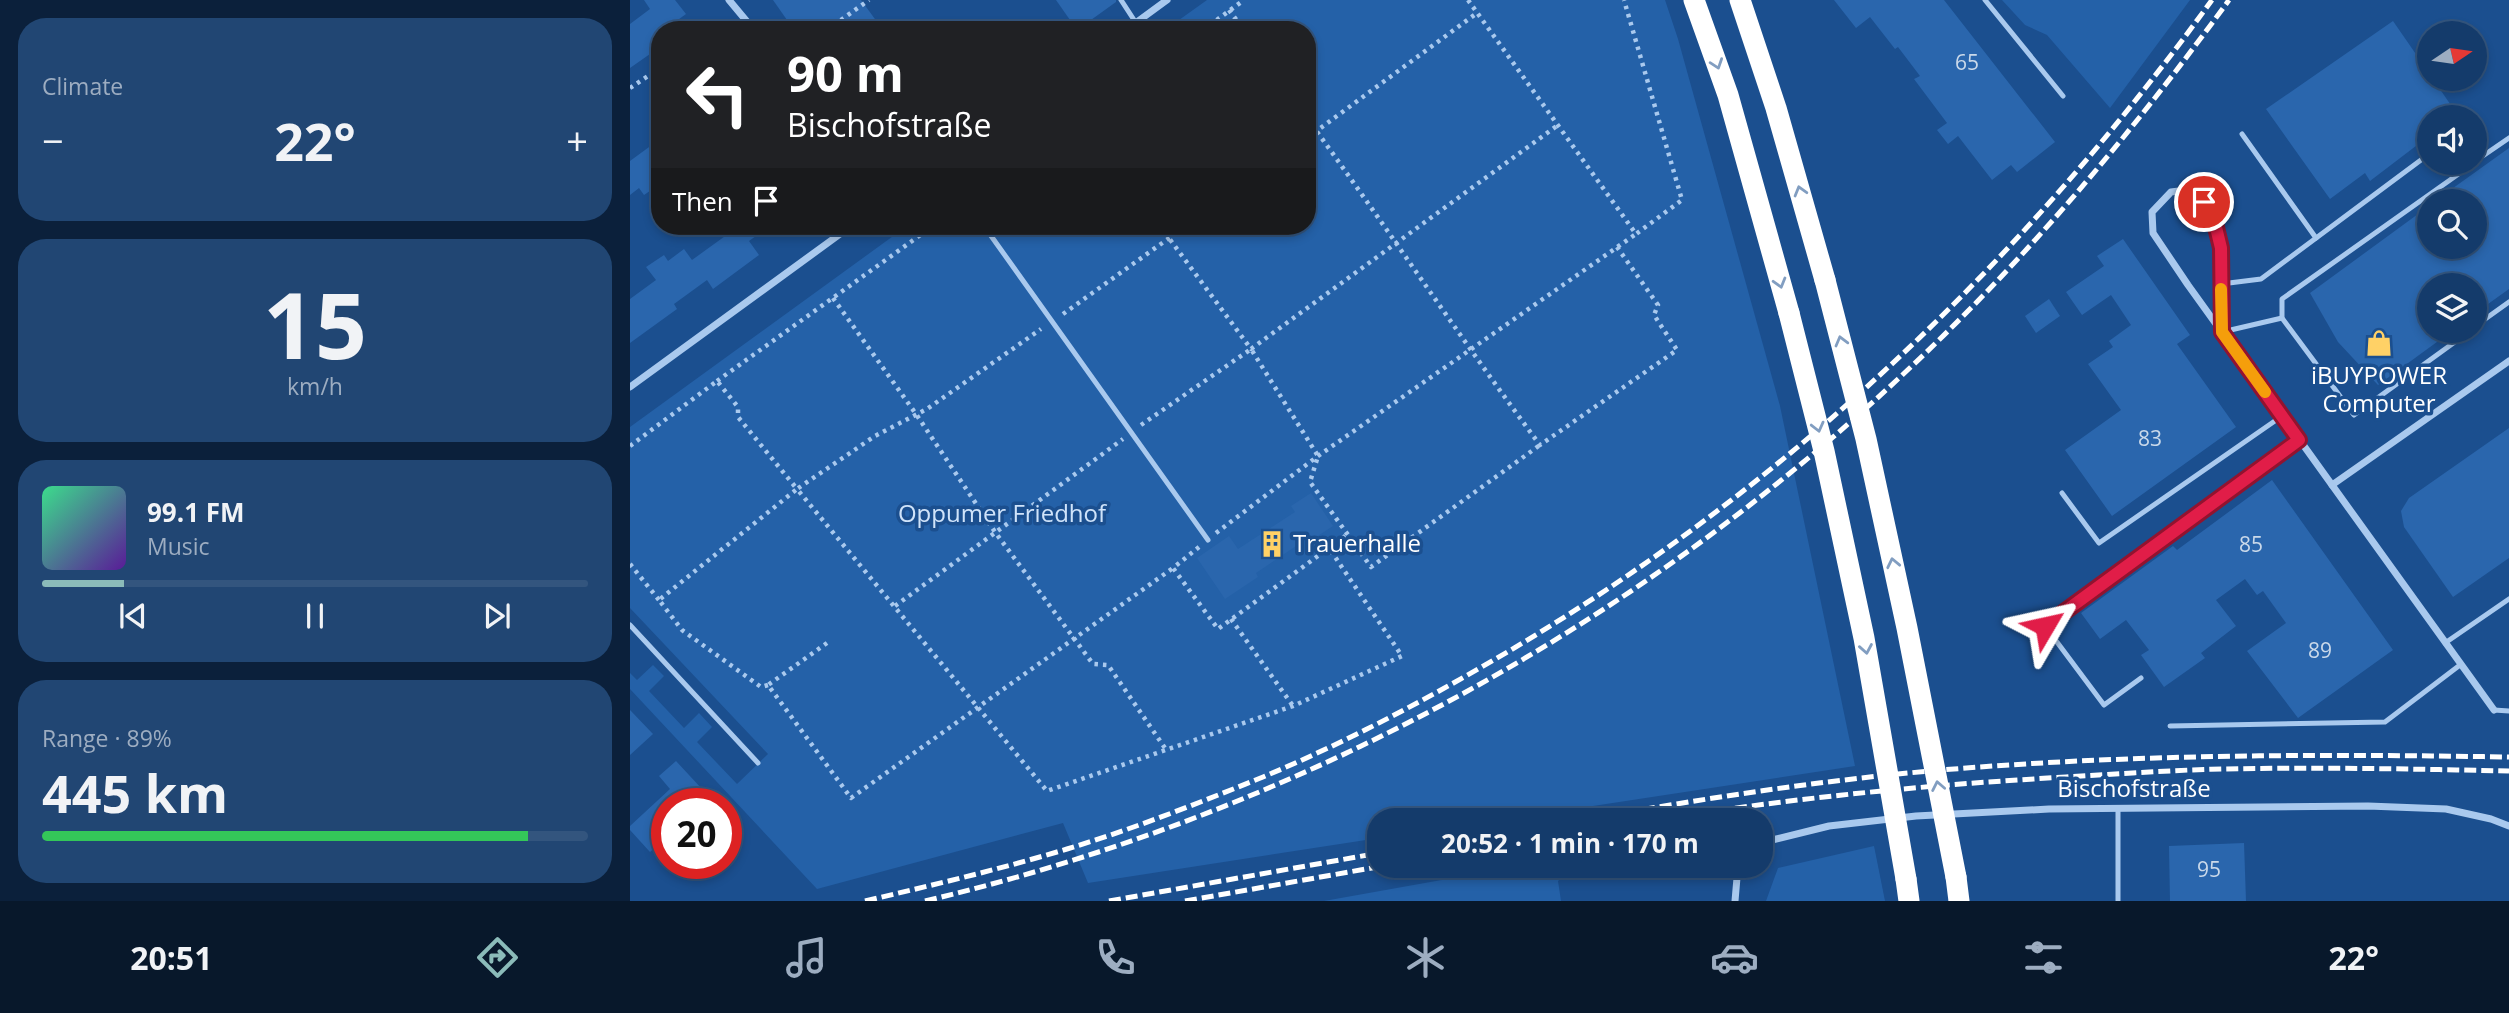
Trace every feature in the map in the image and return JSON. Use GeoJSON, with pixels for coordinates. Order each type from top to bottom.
{"type":"FeatureCollection","features":[{"type":"Feature","properties":{"kind":"highway"},"geometry":{"type":"LineString","coordinates":[[1694,0],[1728,95],[1789,313],[1824,451],[1864,638],[1909,901]]}},
{"type":"Feature","properties":{"kind":"highway"},"geometry":{"type":"LineString","coordinates":[[1740,0],[1776,108],[1825,280],[1866,439],[1905,615],[1959,901]]}},
{"type":"Feature","properties":{"kind":"street"},"geometry":{"type":"LineString","coordinates":[[729,0],[746,21]]}},
{"type":"Feature","properties":{"kind":"street"},"geometry":{"type":"LineString","coordinates":[[1139,21],[1167,0]]}},
{"type":"Feature","properties":{"kind":"street"},"geometry":{"type":"LineString","coordinates":[[2222,332],[2221,248],[2213,215],[2194,189],[2171,192],[2152,212],[2153,233],[2222,332],[2299,440],[2494,710]]}},
{"type":"Feature","properties":{"kind":"street"},"geometry":{"type":"LineString","coordinates":[[630,387],[839,235]]}},
{"type":"Feature","properties":{"kind":"street"},"geometry":{"type":"LineString","coordinates":[[2332,485],[2509,360]]}},
{"type":"Feature","properties":{"kind":"street","name":"Bischofstraße"},"geometry":{"type":"LineString","coordinates":[[1773,840],[1829,826],[1916,816],[2049,808],[2368,806],[2446,809],[2509,826]]}},
{"type":"Feature","properties":{"kind":"street"},"geometry":{"type":"LineString","coordinates":[[1735,901],[1737,878]]}},
{"type":"Feature","properties":{"kind":"lane"},"geometry":{"type":"LineString","coordinates":[[1121,0],[1135,21]]}},
{"type":"Feature","properties":{"kind":"lane"},"geometry":{"type":"LineString","coordinates":[[1985,0],[2063,96]]}},
{"type":"Feature","properties":{"kind":"lane"},"geometry":{"type":"LineString","coordinates":[[2242,134],[2316,238]]}},
{"type":"Feature","properties":{"kind":"lane"},"geometry":{"type":"LineString","coordinates":[[2487,153],[2509,138]]}},
{"type":"Feature","properties":{"kind":"lane"},"geometry":{"type":"LineString","coordinates":[[2221,284],[2261,279],[2417,163]]}},
{"type":"Feature","properties":{"kind":"lane"},"geometry":{"type":"LineString","coordinates":[[2453,343],[2354,415],[2282,318],[2282,299],[2456,175]]}},
{"type":"Feature","properties":{"kind":"lane"},"geometry":{"type":"LineString","coordinates":[[991,235],[1208,540]]}},
{"type":"Feature","properties":{"kind":"lane"},"geometry":{"type":"LineString","coordinates":[[2487,318],[2509,302]]}},
{"type":"Feature","properties":{"kind":"lane"},"geometry":{"type":"LineString","coordinates":[[2222,332],[2282,318]]}},
{"type":"Feature","properties":{"kind":"lane"},"geometry":{"type":"LineString","coordinates":[[2062,493],[2099,543],[2282,416]]}},
{"type":"Feature","properties":{"kind":"lane"},"geometry":{"type":"LineString","coordinates":[[2141,678],[2104,705],[2045,626],[2299,440]]}},
{"type":"Feature","properties":{"kind":"lane"},"geometry":{"type":"LineString","coordinates":[[2445,643],[2509,599]]}},
{"type":"Feature","properties":{"kind":"lane"},"geometry":{"type":"LineString","coordinates":[[630,625],[758,763]]}},
{"type":"Feature","properties":{"kind":"lane"},"geometry":{"type":"LineString","coordinates":[[2170,726],[2385,722],[2460,665]]}},
{"type":"Feature","properties":{"kind":"lane"},"geometry":{"type":"LineString","coordinates":[[2494,710],[2509,711]]}},
{"type":"Feature","properties":{"kind":"lane"},"geometry":{"type":"LineString","coordinates":[[2118,808],[2118,901]]}},
{"type":"Feature","properties":{"kind":"path"},"geometry":{"type":"LineString","coordinates":[[840,21],[869,0]]}},
{"type":"Feature","properties":{"kind":"path"},"geometry":{"type":"LineString","coordinates":[[1215,21],[1244,0]]}},
{"type":"Feature","properties":{"kind":"path"},"geometry":{"type":"LineString","coordinates":[[1468,0],[1636,233]]}},
{"type":"Feature","properties":{"kind":"path"},"geometry":{"type":"LineString","coordinates":[[768,685],[851,798],[1173,568],[1318,456],[1682,200],[1624,0]]}},
{"type":"Feature","properties":{"kind":"path"},"geometry":{"type":"LineString","coordinates":[[1229,10],[1237,21]]}},
{"type":"Feature","properties":{"kind":"path"},"geometry":{"type":"LineString","coordinates":[[1477,13],[1317,131],[1397,241],[1469,351],[1540,445]]}},
{"type":"Feature","properties":{"kind":"path"},"geometry":{"type":"LineString","coordinates":[[630,88],[651,74]]}},
{"type":"Feature","properties":{"kind":"path"},"geometry":{"type":"LineString","coordinates":[[895,606],[1131,432],[1251,349],[1558,125]]}},
{"type":"Feature","properties":{"kind":"path"},"geometry":{"type":"LineString","coordinates":[[630,446],[920,235]]}},
{"type":"Feature","properties":{"kind":"path"},"geometry":{"type":"LineString","coordinates":[[1167,235],[1251,349],[1318,456],[1310,482],[1371,567],[1676,350],[1654,315],[1658,306],[1617,247]]}},
{"type":"Feature","properties":{"kind":"path"},"geometry":{"type":"LineString","coordinates":[[659,600],[797,489],[875,436],[960,387],[1173,235]]}},
{"type":"Feature","properties":{"kind":"path"},"geometry":{"type":"LineString","coordinates":[[832,298],[916,414],[995,532],[1093,664],[1108,666],[1167,751]]}},
{"type":"Feature","properties":{"kind":"path"},"geometry":{"type":"LineString","coordinates":[[717,381],[738,407],[738,417],[1047,791],[1293,706],[1402,656],[1329,548]]}},
{"type":"Feature","properties":{"kind":"path"},"geometry":{"type":"LineString","coordinates":[[1173,568],[1218,629],[1348,534]]}},
{"type":"Feature","properties":{"kind":"path"},"geometry":{"type":"LineString","coordinates":[[630,564],[682,629],[761,687],[768,685],[827,643]]}},
{"type":"Feature","properties":{"kind":"path"},"geometry":{"type":"LineString","coordinates":[[1231,619],[1293,706]]}},
{"type":"Feature","properties":{"kind":"green space","name":"Oppumer Friedhof"},"geometry":{"type":"Polygon","coordinates":[[[1207,0],[1665,0],[1780,406],[1855,766],[1579,808],[1367,808],[1367,840],[1088,883],[1063,823],[817,889],[742,809],[742,788],[723,788],[630,689],[630,673],[637,680],[653,665],[664,676],[649,691],[684,728],[699,713],[712,727],[697,742],[737,784],[768,754],[630,608],[630,427],[895,235],[1316,235],[1316,21],[1178,21],[1207,0]]]}},
{"type":"Feature","properties":{"kind":"green space"},"geometry":{"type":"Polygon","coordinates":[[[2002,0],[2190,0],[2110,108],[2047,35],[2025,25],[2002,0]]]}},
{"type":"Feature","properties":{"kind":"green space"},"geometry":{"type":"Polygon","coordinates":[[[1874,846],[1885,901],[1766,901],[1778,868],[1874,846]]]}},
{"type":"Feature","properties":{"kind":"green space"},"geometry":{"type":"Polygon","coordinates":[[[1453,878],[1561,878],[1558,881],[1561,901],[1324,901],[1453,878]]]}},
{"type":"Feature","properties":{"kind":"building"},"geometry":{"type":"Polygon","coordinates":[[[644,0],[675,0],[686,14],[676,21],[651,21],[651,53],[630,68],[630,24],[650,9],[644,0]]]}},
{"type":"Feature","properties":{"kind":"building"},"geometry":{"type":"Polygon","coordinates":[[[773,0],[861,0],[876,21],[788,21],[773,0]]]}},
{"type":"Feature","properties":{"kind":"building"},"geometry":{"type":"Polygon","coordinates":[[[1056,0],[1116,0],[1090,21],[1071,21],[1056,0]]]}},
{"type":"Feature","properties":{"kind":"building"},"geometry":{"type":"Polygon","coordinates":[[[1834,0],[1944,0],[2055,142],[2017,172],[2011,165],[1992,180],[1958,136],[1948,144],[1937,130],[1947,123],[1914,79],[1920,76],[1898,47],[1895,49],[1870,17],[1856,28],[1834,0]]]}},
{"type":"Feature","properties":{"kind":"building"},"geometry":{"type":"Polygon","coordinates":[[[2393,21],[2417,56],[2417,91],[2441,91],[2451,105],[2417,105],[2417,145],[2370,181],[2365,173],[2330,199],[2266,109],[2393,21]]]}},
{"type":"Feature","properties":{"kind":"building"},"geometry":{"type":"Polygon","coordinates":[[[651,146],[651,190],[644,195],[639,188],[630,195],[630,161],[651,146]]]}},
{"type":"Feature","properties":{"kind":"building"},"geometry":{"type":"Polygon","coordinates":[[[2509,148],[2509,289],[2487,305],[2487,273],[2417,273],[2417,343],[2436,343],[2378,385],[2338,342],[2310,293],[2417,215],[2417,259],[2487,259],[2487,189],[2452,189],[2471,175],[2487,175],[2487,164],[2509,148]]]}},
{"type":"Feature","properties":{"kind":"building"},"geometry":{"type":"Polygon","coordinates":[[[727,235],[757,235],[749,241],[759,255],[713,289],[707,280],[674,304],[677,309],[630,343],[630,299],[656,280],[646,267],[664,255],[668,261],[684,249],[692,260],[727,235]]]}},
{"type":"Feature","properties":{"kind":"building"},"geometry":{"type":"Polygon","coordinates":[[[2123,239],[2190,335],[2177,344],[2236,427],[2112,516],[2065,450],[2121,410],[2088,364],[2113,347],[2109,341],[2131,325],[2111,295],[2082,315],[2066,292],[2104,266],[2097,256],[2123,239]]]}},
{"type":"Feature","properties":{"kind":"building"},"geometry":{"type":"Polygon","coordinates":[[[2049,299],[2060,316],[2036,333],[2025,316],[2049,299]]]}},
{"type":"Feature","properties":{"kind":"building"},"geometry":{"type":"Polygon","coordinates":[[[2509,428],[2509,558],[2453,597],[2404,527],[2401,511],[2409,498],[2509,428]]]}},
{"type":"Feature","properties":{"kind":"building"},"geometry":{"type":"Polygon","coordinates":[[[2272,480],[2393,650],[2298,718],[2247,651],[2286,623],[2263,591],[2257,595],[2245,579],[2216,600],[2236,626],[2201,653],[2205,658],[2164,687],[2141,655],[2149,650],[2126,620],[2100,639],[2081,613],[2173,546],[2177,550],[2272,480]]]}},
{"type":"Feature","properties":{"kind":"building","name":"Trauerhalle"},"geometry":{"type":"Polygon","coordinates":[[[1311,493],[1333,526],[1313,539],[1311,536],[1256,573],[1258,577],[1225,599],[1197,558],[1229,536],[1238,549],[1295,512],[1291,506],[1311,493]]]}},
{"type":"Feature","properties":{"kind":"building"},"geometry":{"type":"Polygon","coordinates":[[[630,710],[653,734],[630,755],[630,710]]]}},
{"type":"Feature","properties":{"kind":"building"},"geometry":{"type":"Polygon","coordinates":[[[676,761],[701,788],[669,788],[659,776],[676,761]]]}},
{"type":"Feature","properties":{"kind":"building"},"geometry":{"type":"Polygon","coordinates":[[[651,807],[650,852],[630,830],[630,826],[651,807]]]}},
{"type":"Feature","properties":{"kind":"building"},"geometry":{"type":"Polygon","coordinates":[[[2244,843],[2246,901],[2170,901],[2169,846],[2244,843]]]}},
{"type":"Feature","properties":{"kind":"railway"},"geometry":{"type":"LineString","coordinates":[[865,901],[1067,849],[1166,815],[1263,777],[1415,704],[1574,611],[1679,539],[1780,462],[1875,379],[1966,292],[2052,199],[2134,102],[2212,0]]}},
{"type":"Feature","properties":{"kind":"railway"},"geometry":{"type":"LineString","coordinates":[[925,901],[1060,864],[1192,819],[1320,765],[1445,703],[1565,634],[1681,556],[1792,471],[1898,379],[1988,291],[2113,150],[2229,0]]}},
{"type":"Feature","properties":{"kind":"railway"},"geometry":{"type":"LineString","coordinates":[[1656,808],[1812,784],[2023,764],[2232,756],[2509,757]]}},
{"type":"Feature","properties":{"kind":"railway"},"geometry":{"type":"LineString","coordinates":[[1740,808],[1858,793],[2145,772],[2295,768],[2509,771]]}},
{"type":"Feature","properties":{"kind":"railway"},"geometry":{"type":"LineString","coordinates":[[1109,901],[1367,855]]}},
{"type":"Feature","properties":{"kind":"railway"},"geometry":{"type":"LineString","coordinates":[[1185,901],[1367,869]]}},
{"type":"Feature","properties":{"kind":"slow traffic"},"geometry":{"type":"LineString","coordinates":[[2221,289],[2222,332],[2265,392]]}},
{"type":"Feature","properties":{"kind":"place","name":"iBUYPOWER Computer"},"geometry":{"type":"Point","coordinates":[2379,343]}},
{"type":"Feature","properties":{"kind":"place","name":"Trauerhalle"},"geometry":{"type":"Point","coordinates":[1272,544]}},
{"type":"Feature","properties":{"kind":"route"},"geometry":{"type":"LineString","coordinates":[[2045,626],[2299,440],[2222,332],[2221,248],[2213,215],[2204,202]]}}]}
